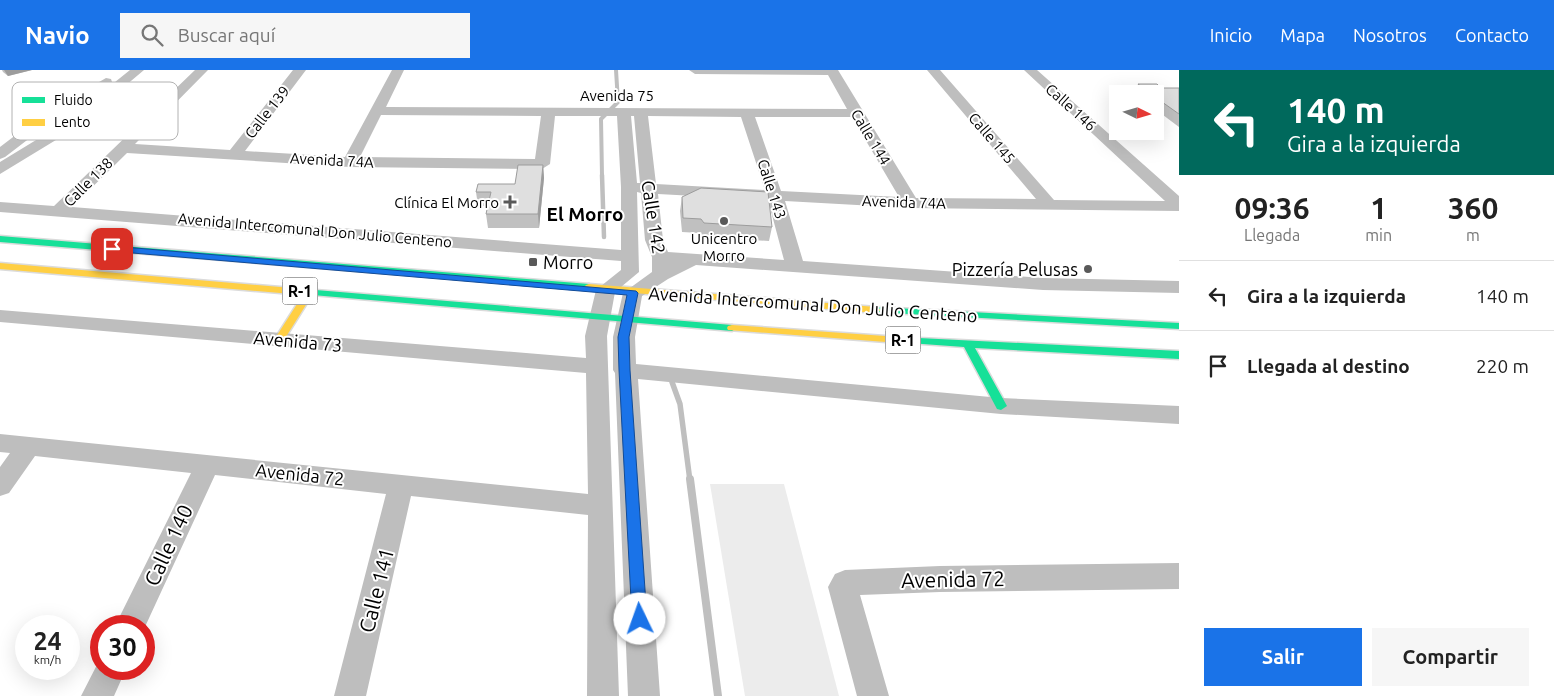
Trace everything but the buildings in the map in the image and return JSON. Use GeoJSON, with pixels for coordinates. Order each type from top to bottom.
{"type":"FeatureCollection","features":[{"type":"Feature","properties":{"kind":"main road","name":"Avenida Intercomunal Don Julio Centeno"},"geometry":{"type":"LineString","coordinates":[[0,239],[633,293],[840,308],[1179,326]]}},
{"type":"Feature","properties":{"kind":"main road","name":"Avenida Intercomunal Don Julio Centeno"},"geometry":{"type":"LineString","coordinates":[[0,266],[599,318],[968,345],[1179,355]]}},
{"type":"Feature","properties":{"kind":"main road"},"geometry":{"type":"LineString","coordinates":[[279,340],[309,292]]}},
{"type":"Feature","properties":{"kind":"main road"},"geometry":{"type":"LineString","coordinates":[[968,345],[1001,406]]}},
{"type":"Feature","properties":{"kind":"street"},"geometry":{"type":"LineString","coordinates":[[104,82],[123,70]]}},
{"type":"Feature","properties":{"kind":"street"},"geometry":{"type":"LineString","coordinates":[[124,82],[138,70]]}},
{"type":"Feature","properties":{"kind":"street","name":"Calle 138"},"geometry":{"type":"LineString","coordinates":[[178,93],[202,70]]}},
{"type":"Feature","properties":{"kind":"street","name":"Calle 139"},"geometry":{"type":"LineString","coordinates":[[234,155],[300,70]]}},
{"type":"Feature","properties":{"kind":"street"},"geometry":{"type":"LineString","coordinates":[[350,162],[398,70]]}},
{"type":"Feature","properties":{"kind":"street"},"geometry":{"type":"LineString","coordinates":[[695,70],[832,70]]}},
{"type":"Feature","properties":{"kind":"street","name":"Calle 144"},"geometry":{"type":"LineString","coordinates":[[832,70],[911,204]]}},
{"type":"Feature","properties":{"kind":"street","name":"Calle 145"},"geometry":{"type":"LineString","coordinates":[[933,70],[1051,206]]}},
{"type":"Feature","properties":{"kind":"street","name":"Calle 146"},"geometry":{"type":"LineString","coordinates":[[1030,70],[1179,206]]}},
{"type":"Feature","properties":{"kind":"street","name":"Avenida 75"},"geometry":{"type":"LineString","coordinates":[[377,111],[857,112]]}},
{"type":"Feature","properties":{"kind":"street","name":"Avenida 74A"},"geometry":{"type":"LineString","coordinates":[[122,148],[350,162],[542,164],[548,112]]}},
{"type":"Feature","properties":{"kind":"street","name":"Calle 142"},"geometry":{"type":"LineString","coordinates":[[606,290],[630,272],[631,256],[629,187],[614,112]]}},
{"type":"Feature","properties":{"kind":"street","name":"Calle 142"},"geometry":{"type":"LineString","coordinates":[[633,293],[660,266],[654,240],[641,112]]}},
{"type":"Feature","properties":{"kind":"street","name":"Calle 143"},"geometry":{"type":"LineString","coordinates":[[746,112],[775,196],[795,267]]}},
{"type":"Feature","properties":{"kind":"street"},"geometry":{"type":"LineString","coordinates":[[0,154],[18,140]]}},
{"type":"Feature","properties":{"kind":"street"},"geometry":{"type":"LineString","coordinates":[[0,169],[47,140]]}},
{"type":"Feature","properties":{"kind":"street","name":"Calle 138"},"geometry":{"type":"LineString","coordinates":[[60,210],[130,140]]}},
{"type":"Feature","properties":{"kind":"street","name":"Avenida 74A"},"geometry":{"type":"LineString","coordinates":[[629,187],[911,204],[1179,206]]}},
{"type":"Feature","properties":{"kind":"street","name":"Avenida Intercomunal Don Julio Centeno"},"geometry":{"type":"LineString","coordinates":[[0,207],[60,210],[631,256]]}},
{"type":"Feature","properties":{"kind":"street","name":"Avenida Intercomunal Don Julio Centeno"},"geometry":{"type":"LineString","coordinates":[[660,266],[693,260],[1043,284],[1179,288]]}},
{"type":"Feature","properties":{"kind":"street"},"geometry":{"type":"LineString","coordinates":[[602,696],[601,506],[596,336],[606,290]]}},
{"type":"Feature","properties":{"kind":"street"},"geometry":{"type":"LineString","coordinates":[[633,293],[624,337],[624,370],[644,696]]}},
{"type":"Feature","properties":{"kind":"street","name":"Avenida 73"},"geometry":{"type":"LineString","coordinates":[[0,316],[596,366]]}},
{"type":"Feature","properties":{"kind":"street"},"geometry":{"type":"LineString","coordinates":[[624,370],[1001,406],[1179,415]]}},
{"type":"Feature","properties":{"kind":"street","name":"Avenida 72"},"geometry":{"type":"LineString","coordinates":[[0,443],[601,506]]}},
{"type":"Feature","properties":{"kind":"street"},"geometry":{"type":"LineString","coordinates":[[0,486],[29,446]]}},
{"type":"Feature","properties":{"kind":"street","name":"Calle 140"},"geometry":{"type":"LineString","coordinates":[[135,615],[207,465]]}},
{"type":"Feature","properties":{"kind":"street","name":"Calle 141"},"geometry":{"type":"LineString","coordinates":[[350,696],[401,485]]}},
{"type":"Feature","properties":{"kind":"street","name":"Avenida 72"},"geometry":{"type":"LineString","coordinates":[[873,696],[843,587],[845,583],[940,579],[1179,576]]}},
{"type":"Feature","properties":{"kind":"street"},"geometry":{"type":"LineString","coordinates":[[97,696],[105,680]]}},
{"type":"Feature","properties":{"kind":"shaded area"},"geometry":{"type":"Polygon","coordinates":[[[710,484],[784,484],[839,696],[745,696],[710,484]]]}},
{"type":"Feature","properties":{"kind":"waterway"},"geometry":{"type":"LineString","coordinates":[[602,176],[601,119],[618,102],[616,70]]}},
{"type":"Feature","properties":{"kind":"waterway"},"geometry":{"type":"LineString","coordinates":[[602,175],[604,237]]}},
{"type":"Feature","properties":{"kind":"waterway"},"geometry":{"type":"LineString","coordinates":[[672,382],[680,404],[690,481]]}},
{"type":"Feature","properties":{"kind":"waterway"},"geometry":{"type":"LineString","coordinates":[[690,479],[718,696]]}},
{"type":"Feature","properties":{"kind":"traffic: fast"},"geometry":{"type":"LineString","coordinates":[[0,239],[589,287]]}},
{"type":"Feature","properties":{"kind":"traffic: fast"},"geometry":{"type":"LineString","coordinates":[[292,291],[732,328]]}},
{"type":"Feature","properties":{"kind":"traffic: fast"},"geometry":{"type":"LineString","coordinates":[[876,310],[1179,326]]}},
{"type":"Feature","properties":{"kind":"traffic: fast"},"geometry":{"type":"LineString","coordinates":[[899,340],[1179,355]]}},
{"type":"Feature","properties":{"kind":"traffic: fast"},"geometry":{"type":"LineString","coordinates":[[968,345],[1001,406]]}},
{"type":"Feature","properties":{"kind":"traffic: slow"},"geometry":{"type":"LineString","coordinates":[[0,266],[292,291]]}},
{"type":"Feature","properties":{"kind":"traffic: slow"},"geometry":{"type":"LineString","coordinates":[[589,287],[876,310]]}},
{"type":"Feature","properties":{"kind":"traffic: slow"},"geometry":{"type":"LineString","coordinates":[[279,340],[309,292]]}},
{"type":"Feature","properties":{"kind":"traffic: slow"},"geometry":{"type":"LineString","coordinates":[[732,328],[899,340]]}},
{"type":"Feature","properties":{"kind":"place","name":"Clínica El Morro"},"geometry":{"type":"Point","coordinates":[510,202]}},
{"type":"Feature","properties":{"kind":"place","name":"Unicentro Morro"},"geometry":{"type":"Point","coordinates":[724,221]}},
{"type":"Feature","properties":{"kind":"place","name":"Morro"},"geometry":{"type":"Point","coordinates":[533,262]}},
{"type":"Feature","properties":{"kind":"place","name":"Pizzería Pelusas"},"geometry":{"type":"Point","coordinates":[1088,269]}},
{"type":"Feature","properties":{"kind":"district","name":"El Morro"},"geometry":{"type":"Point","coordinates":[585,214]}},
{"type":"Feature","properties":{"kind":"route"},"geometry":{"type":"LineString","coordinates":[[112,249],[633,293],[624,337],[624,370],[640,619]]}}]}
